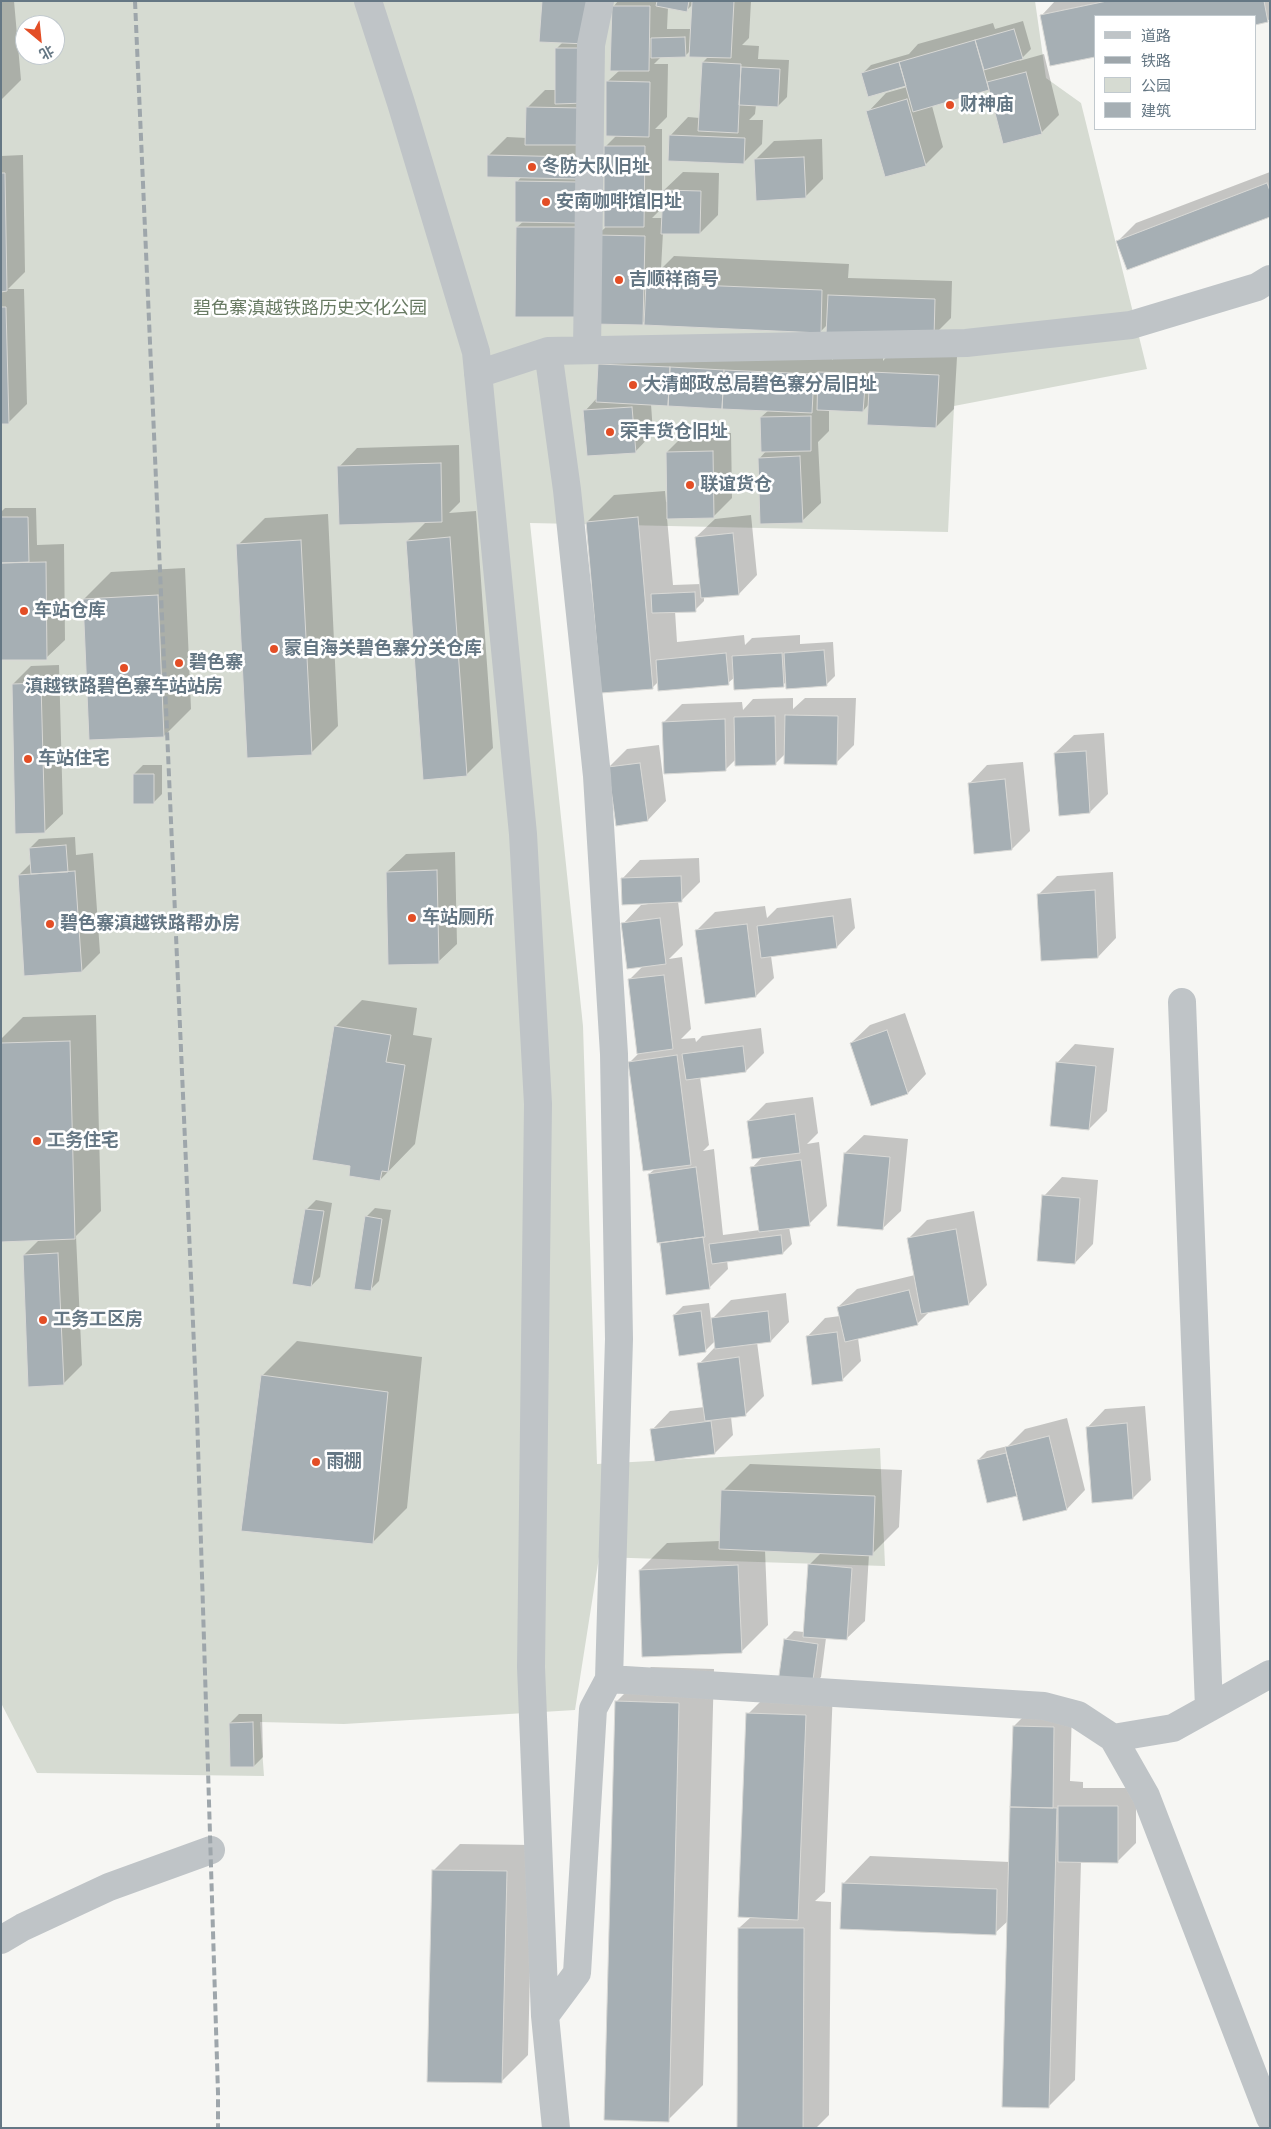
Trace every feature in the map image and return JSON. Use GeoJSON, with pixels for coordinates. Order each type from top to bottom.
{"type":"FeatureCollection","features":[{"type":"Feature","properties":{"kind":"street"},"geometry":{"type":"LineString","coordinates":[[368,1],[401,103],[476,352],[523,834],[538,1104],[531,1667],[545,2016],[556,2128]]}},
{"type":"Feature","properties":{"kind":"street"},"geometry":{"type":"LineString","coordinates":[[587,350],[591,45],[600,1]]}},
{"type":"Feature","properties":{"kind":"street"},"geometry":{"type":"LineString","coordinates":[[478,374],[548,351],[966,342],[1131,325],[1257,287],[1270,279]]}},
{"type":"Feature","properties":{"kind":"street"},"geometry":{"type":"LineString","coordinates":[[545,2016],[577,1974],[592,1709],[609,1679],[619,1339],[614,1054],[598,776],[567,490],[548,351]]}},
{"type":"Feature","properties":{"kind":"street"},"geometry":{"type":"LineString","coordinates":[[1182,1002],[1209,1708]]}},
{"type":"Feature","properties":{"kind":"street"},"geometry":{"type":"LineString","coordinates":[[1113,1738],[1173,1728],[1270,1674]]}},
{"type":"Feature","properties":{"kind":"street"},"geometry":{"type":"LineString","coordinates":[[609,1679],[1044,1706],[1078,1715],[1113,1738],[1146,1796],[1270,2118]]}},
{"type":"Feature","properties":{"kind":"street"},"geometry":{"type":"LineString","coordinates":[[1,1940],[23,1927],[101,1890],[211,1850]]}},
{"type":"Feature","properties":{"kind":"green space","name":"碧色寨滇越铁路历史文化公园"},"geometry":{"type":"Polygon","coordinates":[[[1,1],[1035,1],[1046,78],[1081,103],[1147,369],[954,406],[948,532],[530,523],[583,1026],[597,1464],[880,1448],[885,1566],[599,1557],[575,1710],[344,1724],[260,1722],[264,1776],[37,1773],[1,1703],[1,1]]]}},
{"type":"Feature","properties":{"kind":"building"},"geometry":{"type":"Polygon","coordinates":[[[542,1],[590,1],[587,44],[539,42],[542,1]]]}},
{"type":"Feature","properties":{"kind":"building"},"geometry":{"type":"Polygon","coordinates":[[[657,1],[689,1],[687,12],[656,6],[657,1]]]}},
{"type":"Feature","properties":{"kind":"building"},"geometry":{"type":"Polygon","coordinates":[[[692,1],[734,1],[731,58],[689,57],[692,1]]]}},
{"type":"Feature","properties":{"kind":"building"},"geometry":{"type":"Polygon","coordinates":[[[1107,1],[1264,1],[1268,22],[1256,25],[1256,15],[1094,15],[1094,57],[1050,66],[1040,15],[1107,1]]]}},
{"type":"Feature","properties":{"kind":"building"},"geometry":{"type":"Polygon","coordinates":[[[612,6],[650,6],[649,71],[610,71],[612,6]]]}},
{"type":"Feature","properties":{"kind":"building"},"geometry":{"type":"Polygon","coordinates":[[[1014,29],[1023,59],[984,70],[975,40],[1014,29]]]}},
{"type":"Feature","properties":{"kind":"building"},"geometry":{"type":"Polygon","coordinates":[[[685,37],[686,57],[651,58],[651,38],[685,37]]]}},
{"type":"Feature","properties":{"kind":"building"},"geometry":{"type":"Polygon","coordinates":[[[975,40],[989,90],[913,112],[899,62],[975,40]]]}},
{"type":"Feature","properties":{"kind":"building"},"geometry":{"type":"Polygon","coordinates":[[[555,48],[586,48],[586,103],[555,104],[555,48]]]}},
{"type":"Feature","properties":{"kind":"building"},"geometry":{"type":"Polygon","coordinates":[[[702,62],[741,64],[738,133],[698,131],[702,62]]]}},
{"type":"Feature","properties":{"kind":"building"},"geometry":{"type":"Polygon","coordinates":[[[899,62],[906,86],[868,97],[861,73],[899,62]]]}},
{"type":"Feature","properties":{"kind":"building"},"geometry":{"type":"Polygon","coordinates":[[[741,67],[780,69],[778,107],[739,105],[741,67]]]}},
{"type":"Feature","properties":{"kind":"building"},"geometry":{"type":"Polygon","coordinates":[[[1026,72],[1042,134],[1003,144],[987,82],[1026,72]]]}},
{"type":"Feature","properties":{"kind":"building"},"geometry":{"type":"Polygon","coordinates":[[[606,81],[650,82],[649,137],[606,136],[606,81]]]}},
{"type":"Feature","properties":{"kind":"building"},"geometry":{"type":"Polygon","coordinates":[[[907,99],[926,166],[885,177],[866,111],[907,99]]]}},
{"type":"Feature","properties":{"kind":"building"},"geometry":{"type":"Polygon","coordinates":[[[526,107],[583,108],[582,145],[525,145],[526,107]]]}},
{"type":"Feature","properties":{"kind":"building"},"geometry":{"type":"Polygon","coordinates":[[[669,135],[745,138],[744,164],[668,161],[669,135]]]}},
{"type":"Feature","properties":{"kind":"building"},"geometry":{"type":"Polygon","coordinates":[[[604,146],[645,146],[644,227],[604,227],[604,146]]]}},
{"type":"Feature","properties":{"kind":"building","name":"冬防大队旧址"},"geometry":{"type":"Polygon","coordinates":[[[487,155],[577,157],[577,179],[487,177],[487,155]]]}},
{"type":"Feature","properties":{"kind":"building"},"geometry":{"type":"Polygon","coordinates":[[[804,157],[806,198],[756,201],[754,159],[804,157]]]}},
{"type":"Feature","properties":{"kind":"building"},"geometry":{"type":"Polygon","coordinates":[[[1,173],[5,173],[7,291],[1,292],[1,173]]]}},
{"type":"Feature","properties":{"kind":"building","name":"安南咖啡馆旧址"},"geometry":{"type":"Polygon","coordinates":[[[515,181],[578,182],[577,223],[515,222],[515,181]]]}},
{"type":"Feature","properties":{"kind":"building"},"geometry":{"type":"Polygon","coordinates":[[[1267,183],[1270,191],[1270,217],[1127,270],[1116,241],[1267,183]]]}},
{"type":"Feature","properties":{"kind":"building"},"geometry":{"type":"Polygon","coordinates":[[[663,190],[701,191],[700,234],[661,234],[663,190]]]}},
{"type":"Feature","properties":{"kind":"building"},"geometry":{"type":"Polygon","coordinates":[[[516,227],[580,227],[579,317],[515,317],[516,227]]]}},
{"type":"Feature","properties":{"kind":"building","name":"吉顺祥商号"},"geometry":{"type":"Polygon","coordinates":[[[595,235],[645,236],[643,325],[593,324],[595,235]]]}},
{"type":"Feature","properties":{"kind":"building"},"geometry":{"type":"Polygon","coordinates":[[[646,283],[822,290],[821,333],[644,325],[646,283]]]}},
{"type":"Feature","properties":{"kind":"building"},"geometry":{"type":"Polygon","coordinates":[[[828,295],[935,299],[934,338],[826,334],[828,295]]]}},
{"type":"Feature","properties":{"kind":"building"},"geometry":{"type":"Polygon","coordinates":[[[1,307],[6,307],[9,424],[1,424],[1,307]]]}},
{"type":"Feature","properties":{"kind":"building","name":"大清邮政总局碧色寨分局旧址"},"geometry":{"type":"Polygon","coordinates":[[[598,364],[670,367],[668,406],[596,402],[598,364]]]}},
{"type":"Feature","properties":{"kind":"building"},"geometry":{"type":"Polygon","coordinates":[[[670,367],[724,370],[722,409],[668,406],[670,367]]]}},
{"type":"Feature","properties":{"kind":"building"},"geometry":{"type":"Polygon","coordinates":[[[724,370],[814,374],[812,413],[722,409],[724,370]]]}},
{"type":"Feature","properties":{"kind":"building"},"geometry":{"type":"Polygon","coordinates":[[[818,372],[866,374],[863,412],[817,410],[818,372]]]}},
{"type":"Feature","properties":{"kind":"building"},"geometry":{"type":"Polygon","coordinates":[[[870,372],[939,375],[936,428],[867,425],[870,372]]]}},
{"type":"Feature","properties":{"kind":"building","name":"荣丰货仓旧址"},"geometry":{"type":"Polygon","coordinates":[[[632,407],[636,453],[587,456],[583,410],[632,407]]]}},
{"type":"Feature","properties":{"kind":"building"},"geometry":{"type":"Polygon","coordinates":[[[811,416],[811,451],[761,452],[760,417],[811,416]]]}},
{"type":"Feature","properties":{"kind":"building","name":"联谊货仓"},"geometry":{"type":"Polygon","coordinates":[[[713,451],[714,518],[667,519],[666,452],[713,451]]]}},
{"type":"Feature","properties":{"kind":"building"},"geometry":{"type":"Polygon","coordinates":[[[800,456],[803,523],[760,524],[758,458],[800,456]]]}},
{"type":"Feature","properties":{"kind":"building"},"geometry":{"type":"Polygon","coordinates":[[[441,463],[442,522],[339,525],[337,466],[441,463]]]}},
{"type":"Feature","properties":{"kind":"building"},"geometry":{"type":"Polygon","coordinates":[[[1,517],[28,517],[29,562],[1,563],[1,517]]]}},
{"type":"Feature","properties":{"kind":"building"},"geometry":{"type":"Polygon","coordinates":[[[638,517],[653,689],[601,693],[586,522],[638,517]]]}},
{"type":"Feature","properties":{"kind":"building"},"geometry":{"type":"Polygon","coordinates":[[[733,533],[739,595],[701,598],[695,537],[733,533]]]}},
{"type":"Feature","properties":{"kind":"building"},"geometry":{"type":"Polygon","coordinates":[[[450,537],[467,776],[423,780],[406,541],[450,537]]]}},
{"type":"Feature","properties":{"kind":"building","name":"蒙自海关碧色寨分关仓库"},"geometry":{"type":"Polygon","coordinates":[[[301,540],[312,755],[247,758],[236,544],[301,540]]]}},
{"type":"Feature","properties":{"kind":"building","name":"车站仓库"},"geometry":{"type":"Polygon","coordinates":[[[46,562],[47,660],[1,660],[1,563],[46,562]]]}},
{"type":"Feature","properties":{"kind":"building"},"geometry":{"type":"Polygon","coordinates":[[[695,592],[696,612],[652,613],[651,594],[695,592]]]}},
{"type":"Feature","properties":{"kind":"building","name":"滇越铁路碧色寨车站站房"},"geometry":{"type":"Polygon","coordinates":[[[158,595],[164,737],[89,740],[83,599],[158,595]]]}},
{"type":"Feature","properties":{"kind":"building"},"geometry":{"type":"Polygon","coordinates":[[[824,650],[827,686],[786,689],[784,653],[824,650]]]}},
{"type":"Feature","properties":{"kind":"building"},"geometry":{"type":"Polygon","coordinates":[[[726,653],[729,685],[658,691],[656,660],[726,653]]]}},
{"type":"Feature","properties":{"kind":"building"},"geometry":{"type":"Polygon","coordinates":[[[782,653],[784,687],[734,690],[732,656],[782,653]]]}},
{"type":"Feature","properties":{"kind":"building","name":"车站住宅"},"geometry":{"type":"Polygon","coordinates":[[[41,683],[45,833],[15,834],[12,684],[41,683]]]}},
{"type":"Feature","properties":{"kind":"building"},"geometry":{"type":"Polygon","coordinates":[[[785,715],[838,716],[837,765],[784,764],[785,715]]]}},
{"type":"Feature","properties":{"kind":"building"},"geometry":{"type":"Polygon","coordinates":[[[775,716],[776,765],[735,766],[734,717],[775,716]]]}},
{"type":"Feature","properties":{"kind":"building"},"geometry":{"type":"Polygon","coordinates":[[[725,719],[726,771],[664,774],[662,722],[725,719]]]}},
{"type":"Feature","properties":{"kind":"building"},"geometry":{"type":"Polygon","coordinates":[[[1086,751],[1090,813],[1059,816],[1054,753],[1086,751]]]}},
{"type":"Feature","properties":{"kind":"building"},"geometry":{"type":"Polygon","coordinates":[[[640,763],[648,821],[616,826],[608,767],[640,763]]]}},
{"type":"Feature","properties":{"kind":"building"},"geometry":{"type":"Polygon","coordinates":[[[133,774],[154,774],[154,804],[133,804],[133,774]]]}},
{"type":"Feature","properties":{"kind":"building"},"geometry":{"type":"Polygon","coordinates":[[[1005,779],[1012,850],[974,854],[968,783],[1005,779]]]}},
{"type":"Feature","properties":{"kind":"building"},"geometry":{"type":"Polygon","coordinates":[[[66,845],[68,872],[31,874],[29,848],[66,845]]]}},
{"type":"Feature","properties":{"kind":"building","name":"车站厕所"},"geometry":{"type":"Polygon","coordinates":[[[437,870],[439,964],[388,965],[386,872],[437,870]]]}},
{"type":"Feature","properties":{"kind":"building","name":"碧色寨滇越铁路帮办房"},"geometry":{"type":"Polygon","coordinates":[[[75,871],[82,972],[24,976],[18,875],[75,871]]]}},
{"type":"Feature","properties":{"kind":"building"},"geometry":{"type":"Polygon","coordinates":[[[681,876],[682,902],[622,905],[621,878],[681,876]]]}},
{"type":"Feature","properties":{"kind":"building"},"geometry":{"type":"Polygon","coordinates":[[[1095,890],[1098,958],[1041,961],[1037,894],[1095,890]]]}},
{"type":"Feature","properties":{"kind":"building"},"geometry":{"type":"Polygon","coordinates":[[[833,916],[837,948],[761,958],[757,926],[833,916]]]}},
{"type":"Feature","properties":{"kind":"building"},"geometry":{"type":"Polygon","coordinates":[[[660,918],[666,964],[627,969],[621,923],[660,918]]]}},
{"type":"Feature","properties":{"kind":"building"},"geometry":{"type":"Polygon","coordinates":[[[747,924],[756,997],[705,1004],[695,930],[747,924]]]}},
{"type":"Feature","properties":{"kind":"building"},"geometry":{"type":"Polygon","coordinates":[[[664,975],[673,1049],[637,1054],[628,979],[664,975]]]}},
{"type":"Feature","properties":{"kind":"building"},"geometry":{"type":"Polygon","coordinates":[[[334,1026],[391,1035],[386,1062],[405,1065],[388,1172],[382,1171],[380,1181],[349,1176],[350,1166],[312,1160],[334,1026]]]}},
{"type":"Feature","properties":{"kind":"building"},"geometry":{"type":"Polygon","coordinates":[[[887,1030],[908,1094],[871,1106],[850,1043],[887,1030]]]}},
{"type":"Feature","properties":{"kind":"building","name":"工务住宅"},"geometry":{"type":"Polygon","coordinates":[[[70,1041],[75,1239],[1,1242],[1,1043],[70,1041]]]}},
{"type":"Feature","properties":{"kind":"building"},"geometry":{"type":"Polygon","coordinates":[[[743,1046],[746,1072],[686,1080],[682,1054],[743,1046]]]}},
{"type":"Feature","properties":{"kind":"building"},"geometry":{"type":"Polygon","coordinates":[[[677,1055],[691,1165],[643,1171],[628,1062],[677,1055]]]}},
{"type":"Feature","properties":{"kind":"building"},"geometry":{"type":"Polygon","coordinates":[[[1056,1062],[1096,1066],[1089,1130],[1050,1126],[1056,1062]]]}},
{"type":"Feature","properties":{"kind":"building"},"geometry":{"type":"Polygon","coordinates":[[[795,1114],[800,1153],[752,1159],[747,1121],[795,1114]]]}},
{"type":"Feature","properties":{"kind":"building"},"geometry":{"type":"Polygon","coordinates":[[[844,1153],[890,1157],[883,1230],[837,1226],[844,1153]]]}},
{"type":"Feature","properties":{"kind":"building"},"geometry":{"type":"Polygon","coordinates":[[[801,1160],[810,1226],[759,1232],[750,1167],[801,1160]]]}},
{"type":"Feature","properties":{"kind":"building"},"geometry":{"type":"Polygon","coordinates":[[[696,1167],[705,1237],[657,1243],[648,1174],[696,1167]]]}},
{"type":"Feature","properties":{"kind":"building"},"geometry":{"type":"Polygon","coordinates":[[[1042,1195],[1080,1198],[1075,1264],[1037,1261],[1042,1195]]]}},
{"type":"Feature","properties":{"kind":"building"},"geometry":{"type":"Polygon","coordinates":[[[305,1209],[324,1211],[311,1287],[292,1284],[305,1209]]]}},
{"type":"Feature","properties":{"kind":"building"},"geometry":{"type":"Polygon","coordinates":[[[365,1216],[382,1219],[371,1291],[354,1289],[365,1216]]]}},
{"type":"Feature","properties":{"kind":"building"},"geometry":{"type":"Polygon","coordinates":[[[956,1229],[969,1305],[921,1314],[907,1238],[956,1229]]]}},
{"type":"Feature","properties":{"kind":"building"},"geometry":{"type":"Polygon","coordinates":[[[781,1235],[783,1254],[712,1264],[709,1244],[781,1235]]]}},
{"type":"Feature","properties":{"kind":"building"},"geometry":{"type":"Polygon","coordinates":[[[703,1237],[710,1289],[666,1295],[660,1243],[703,1237]]]}},
{"type":"Feature","properties":{"kind":"building","name":"工务工区房"},"geometry":{"type":"Polygon","coordinates":[[[58,1253],[64,1385],[28,1387],[23,1255],[58,1253]]]}},
{"type":"Feature","properties":{"kind":"building"},"geometry":{"type":"Polygon","coordinates":[[[909,1290],[918,1325],[845,1342],[837,1307],[909,1290]]]}},
{"type":"Feature","properties":{"kind":"building"},"geometry":{"type":"Polygon","coordinates":[[[701,1311],[706,1352],[679,1356],[673,1315],[701,1311]]]}},
{"type":"Feature","properties":{"kind":"building"},"geometry":{"type":"Polygon","coordinates":[[[768,1311],[771,1342],[715,1349],[711,1318],[768,1311]]]}},
{"type":"Feature","properties":{"kind":"building"},"geometry":{"type":"Polygon","coordinates":[[[837,1332],[843,1381],[812,1385],[806,1336],[837,1332]]]}},
{"type":"Feature","properties":{"kind":"building"},"geometry":{"type":"Polygon","coordinates":[[[739,1357],[746,1416],[705,1421],[697,1363],[739,1357]]]}},
{"type":"Feature","properties":{"kind":"building","name":"雨棚"},"geometry":{"type":"Polygon","coordinates":[[[261,1375],[388,1392],[373,1544],[241,1531],[261,1375]]]}},
{"type":"Feature","properties":{"kind":"building"},"geometry":{"type":"Polygon","coordinates":[[[711,1421],[715,1454],[655,1462],[650,1429],[711,1421]]]}},
{"type":"Feature","properties":{"kind":"building"},"geometry":{"type":"Polygon","coordinates":[[[1127,1423],[1133,1499],[1092,1503],[1086,1427],[1127,1423]]]}},
{"type":"Feature","properties":{"kind":"building"},"geometry":{"type":"Polygon","coordinates":[[[1049,1436],[1067,1510],[1023,1521],[1005,1447],[1049,1436]]]}},
{"type":"Feature","properties":{"kind":"building"},"geometry":{"type":"Polygon","coordinates":[[[1006,1453],[1017,1496],[987,1503],[977,1460],[1006,1453]]]}},
{"type":"Feature","properties":{"kind":"building"},"geometry":{"type":"Polygon","coordinates":[[[721,1490],[875,1496],[873,1556],[719,1549],[721,1490]]]}},
{"type":"Feature","properties":{"kind":"building"},"geometry":{"type":"Polygon","coordinates":[[[808,1564],[852,1568],[847,1640],[803,1637],[808,1564]]]}},
{"type":"Feature","properties":{"kind":"building"},"geometry":{"type":"Polygon","coordinates":[[[738,1565],[742,1653],[642,1657],[639,1570],[738,1565]]]}},
{"type":"Feature","properties":{"kind":"building"},"geometry":{"type":"Polygon","coordinates":[[[784,1639],[818,1644],[812,1687],[778,1683],[784,1639]]]}},
{"type":"Feature","properties":{"kind":"building"},"geometry":{"type":"Polygon","coordinates":[[[615,1701],[679,1703],[669,2122],[604,2120],[615,1701]]]}},
{"type":"Feature","properties":{"kind":"building"},"geometry":{"type":"Polygon","coordinates":[[[746,1713],[806,1715],[798,1920],[738,1917],[746,1713]]]}},
{"type":"Feature","properties":{"kind":"building"},"geometry":{"type":"Polygon","coordinates":[[[253,1722],[254,1767],[230,1767],[229,1723],[253,1722]]]}},
{"type":"Feature","properties":{"kind":"building"},"geometry":{"type":"Polygon","coordinates":[[[1013,1726],[1054,1727],[1053,1808],[1010,1807],[1013,1726]]]}},
{"type":"Feature","properties":{"kind":"building"},"geometry":{"type":"Polygon","coordinates":[[[1058,1806],[1118,1806],[1118,1863],[1058,1862],[1058,1806]]]}},
{"type":"Feature","properties":{"kind":"building"},"geometry":{"type":"Polygon","coordinates":[[[1010,1807],[1057,1808],[1049,2108],[1002,2107],[1010,1807]]]}},
{"type":"Feature","properties":{"kind":"building"},"geometry":{"type":"Polygon","coordinates":[[[432,1870],[507,1871],[502,2083],[427,2082],[432,1870]]]}},
{"type":"Feature","properties":{"kind":"building"},"geometry":{"type":"Polygon","coordinates":[[[842,1883],[997,1889],[996,1935],[840,1929],[842,1883]]]}},
{"type":"Feature","properties":{"kind":"building"},"geometry":{"type":"Polygon","coordinates":[[[738,1928],[804,1928],[803,2128],[737,2128],[738,1928]]]}},
{"type":"Feature","properties":{"kind":"railway"},"geometry":{"type":"LineString","coordinates":[[135,1],[197,1414],[218,2128]]}},
{"type":"Feature","properties":{"kind":"place","name":"财神庙"},"geometry":{"type":"Point","coordinates":[950,105]}},
{"type":"Feature","properties":{"kind":"place","name":"冬防大队旧址"},"geometry":{"type":"Point","coordinates":[532,167]}},
{"type":"Feature","properties":{"kind":"place","name":"安南咖啡馆旧址"},"geometry":{"type":"Point","coordinates":[546,202]}},
{"type":"Feature","properties":{"kind":"place","name":"吉顺祥商号"},"geometry":{"type":"Point","coordinates":[619,280]}},
{"type":"Feature","properties":{"kind":"place","name":"大清邮政总局碧色寨分局旧址"},"geometry":{"type":"Point","coordinates":[633,385]}},
{"type":"Feature","properties":{"kind":"place","name":"荣丰货仓旧址"},"geometry":{"type":"Point","coordinates":[610,432]}},
{"type":"Feature","properties":{"kind":"place","name":"联谊货仓"},"geometry":{"type":"Point","coordinates":[690,485]}},
{"type":"Feature","properties":{"kind":"place","name":"车站仓库"},"geometry":{"type":"Point","coordinates":[24,611]}},
{"type":"Feature","properties":{"kind":"place","name":"蒙自海关碧色寨分关仓库"},"geometry":{"type":"Point","coordinates":[274,649]}},
{"type":"Feature","properties":{"kind":"place","name":"碧色寨"},"geometry":{"type":"Point","coordinates":[179,663]}},
{"type":"Feature","properties":{"kind":"place","name":"滇越铁路碧色寨车站站房"},"geometry":{"type":"Point","coordinates":[124,668]}},
{"type":"Feature","properties":{"kind":"place","name":"车站住宅"},"geometry":{"type":"Point","coordinates":[28,759]}},
{"type":"Feature","properties":{"kind":"place","name":"车站厕所"},"geometry":{"type":"Point","coordinates":[412,918]}},
{"type":"Feature","properties":{"kind":"place","name":"碧色寨滇越铁路帮办房"},"geometry":{"type":"Point","coordinates":[50,924]}},
{"type":"Feature","properties":{"kind":"place","name":"工务住宅"},"geometry":{"type":"Point","coordinates":[37,1141]}},
{"type":"Feature","properties":{"kind":"place","name":"工务工区房"},"geometry":{"type":"Point","coordinates":[43,1320]}},
{"type":"Feature","properties":{"kind":"place","name":"雨棚"},"geometry":{"type":"Point","coordinates":[316,1462]}}]}
